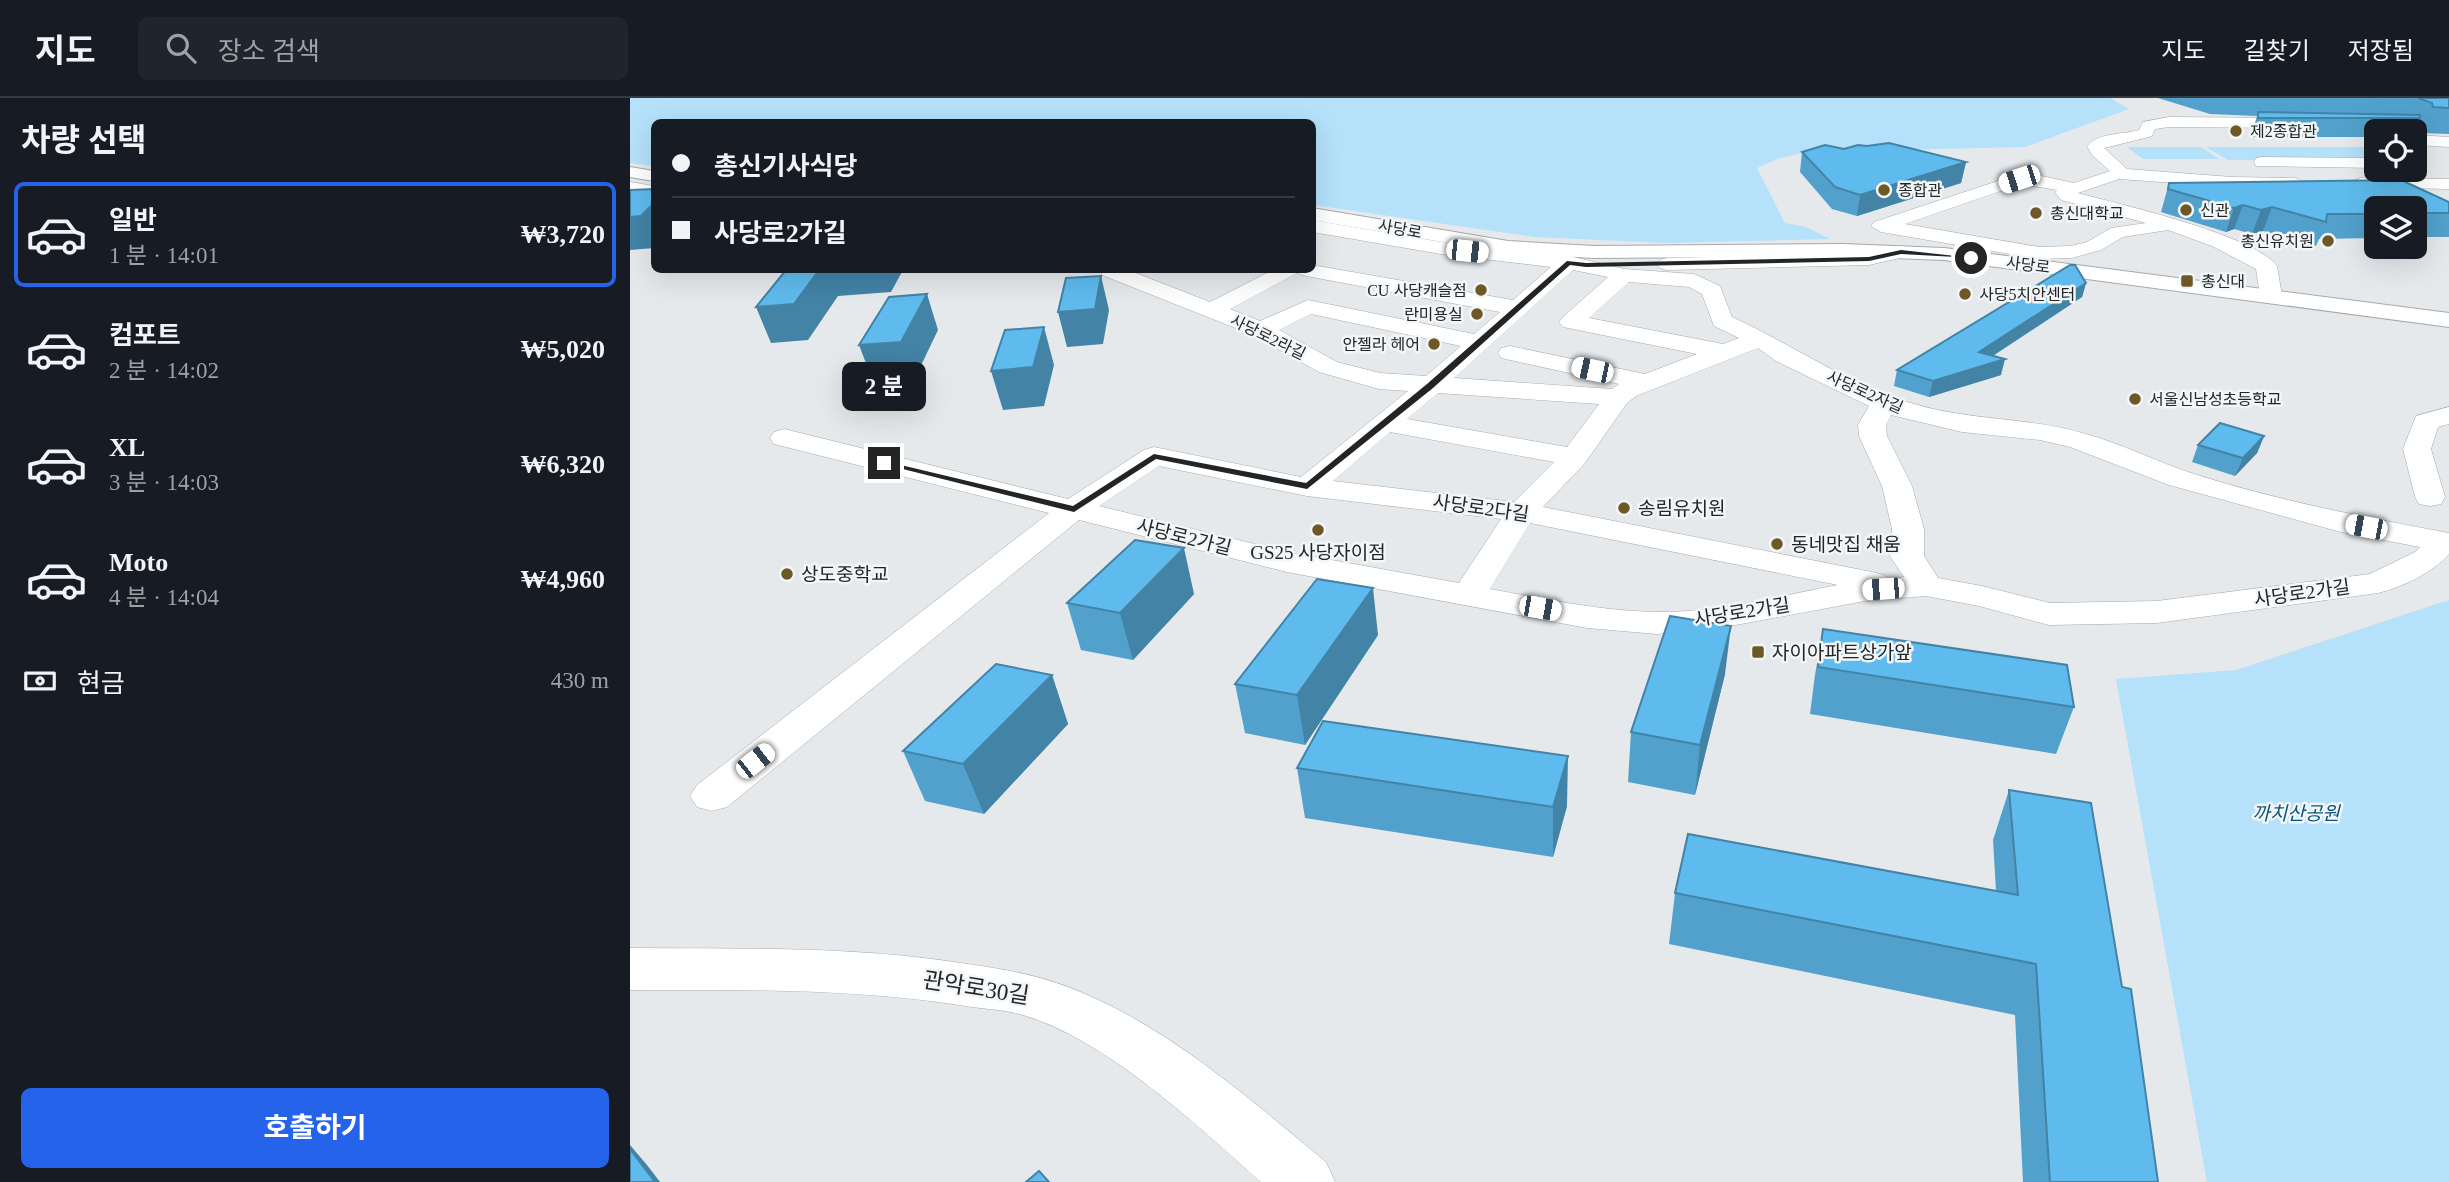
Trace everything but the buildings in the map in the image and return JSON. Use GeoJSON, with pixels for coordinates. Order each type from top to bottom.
{"type":"FeatureCollection","features":[{"type":"Feature","properties":{"kind":"main road"},"geometry":{"type":"LineString","coordinates":[[630,172],[651,176]]}},
{"type":"Feature","properties":{"kind":"main road","name":"사당로"},"geometry":{"type":"LineString","coordinates":[[1316,215],[1508,247],[1594,252],[1830,250],[1944,254],[2449,320]]}},
{"type":"Feature","properties":{"kind":"street"},"geometry":{"type":"LineString","coordinates":[[2240,108],[2264,113],[2295,110],[2294,107]]}},
{"type":"Feature","properties":{"kind":"street"},"geometry":{"type":"LineString","coordinates":[[2136,138],[2146,133],[2148,125],[2169,122],[2327,124]]}},
{"type":"Feature","properties":{"kind":"street"},"geometry":{"type":"LineString","coordinates":[[2098,179],[2098,168],[2078,146],[2104,140],[2136,138],[2308,139]]}},
{"type":"Feature","properties":{"kind":"street"},"geometry":{"type":"LineString","coordinates":[[2104,140],[2095,146],[2118,172],[2232,182],[2314,183]]}},
{"type":"Feature","properties":{"kind":"street"},"geometry":{"type":"LineString","coordinates":[[2241,162],[2364,163]]}},
{"type":"Feature","properties":{"kind":"street"},"geometry":{"type":"LineString","coordinates":[[1909,230],[2118,172],[2214,164]]}},
{"type":"Feature","properties":{"kind":"street"},"geometry":{"type":"LineString","coordinates":[[2065,186],[2032,178],[2019,179],[1881,226],[2039,253],[2072,251],[2094,246],[2118,232],[2179,227]]}},
{"type":"Feature","properties":{"kind":"street"},"geometry":{"type":"LineString","coordinates":[[2341,183],[2449,184]]}},
{"type":"Feature","properties":{"kind":"street"},"geometry":{"type":"LineString","coordinates":[[2065,186],[2064,192],[2067,196],[2179,227],[2240,250],[2266,267],[2271,296]]}},
{"type":"Feature","properties":{"kind":"street"},"geometry":{"type":"LineString","coordinates":[[630,187],[651,190]]}},
{"type":"Feature","properties":{"kind":"street","name":"사당로2자길"},"geometry":{"type":"LineString","coordinates":[[1316,227],[1441,248],[1577,264],[1624,275],[1694,281],[1712,291],[1722,321],[1785,356],[1884,403],[1962,424],[2040,432],[2078,440],[2180,479],[2341,522],[2446,542]]}},
{"type":"Feature","properties":{"kind":"street"},"geometry":{"type":"LineString","coordinates":[[1316,255],[1357,234]]}},
{"type":"Feature","properties":{"kind":"street"},"geometry":{"type":"LineString","coordinates":[[1307,486],[1430,386],[1518,308],[1577,264],[1869,259],[1901,252]]}},
{"type":"Feature","properties":{"kind":"street"},"geometry":{"type":"LineString","coordinates":[[1316,272],[1518,308]]}},
{"type":"Feature","properties":{"kind":"street","name":"사당로2라길"},"geometry":{"type":"LineString","coordinates":[[1118,273],[1261,330],[1328,367],[1379,381],[1617,397]]}},
{"type":"Feature","properties":{"kind":"street"},"geometry":{"type":"LineString","coordinates":[[1211,310],[1283,273]]}},
{"type":"Feature","properties":{"kind":"street"},"geometry":{"type":"LineString","coordinates":[[1624,275],[1571,322],[1725,352]]}},
{"type":"Feature","properties":{"kind":"street"},"geometry":{"type":"LineString","coordinates":[[1261,330],[1308,307],[1479,342]]}},
{"type":"Feature","properties":{"kind":"street"},"geometry":{"type":"LineString","coordinates":[[1469,595],[1521,512],[1575,457],[1617,397],[1627,390],[1758,339]]}},
{"type":"Feature","properties":{"kind":"street"},"geometry":{"type":"LineString","coordinates":[[1510,353],[1647,382]]}},
{"type":"Feature","properties":{"kind":"street"},"geometry":{"type":"LineString","coordinates":[[1884,403],[1872,425],[1873,436],[1897,486],[1908,529],[1907,556],[1913,587]]}},
{"type":"Feature","properties":{"kind":"street"},"geometry":{"type":"LineString","coordinates":[[1384,423],[1575,457]]}},
{"type":"Feature","properties":{"kind":"street","name":"사당로2가길"},"geometry":{"type":"LineString","coordinates":[[784,438],[1287,562],[1587,617],[1657,623],[1714,618],[1865,590],[1913,587],[1982,596],[2049,614],[2157,612],[2378,583],[2427,559],[2446,542]]}},
{"type":"Feature","properties":{"kind":"street","name":"사당로2다길"},"geometry":{"type":"LineString","coordinates":[[712,796],[1074,509],[1154,456],[1307,486],[1521,512],[1913,587]]}},
{"type":"Feature","properties":{"kind":"street"},"geometry":{"type":"LineString","coordinates":[[2439,497],[2446,542]]}},
{"type":"Feature","properties":{"kind":"street","name":"관악로30길"},"geometry":{"type":"LineString","coordinates":[[630,969],[779,970],[934,979],[1034,996],[1119,1035],[1161,1062],[1305,1182]]}},
{"type":"Feature","properties":{"kind":"lane"},"geometry":{"type":"LineString","coordinates":[[2439,497],[2417,449],[2426,422],[2449,415]]}},
{"type":"Feature","properties":{"kind":"green space"},"geometry":{"type":"Polygon","coordinates":[[[630,98],[2110,98],[2129,109],[2025,147],[1806,152],[1777,159],[1757,168],[1785,223],[1806,227],[1830,239],[1666,243],[1534,237],[1316,205],[1316,119],[651,119],[651,166],[630,163],[630,98]]]}},
{"type":"Feature","properties":{"kind":"green space"},"geometry":{"type":"Polygon","coordinates":[[[2127,147],[2201,147],[2219,159],[2143,159],[2127,147]]]}},
{"type":"Feature","properties":{"kind":"green space"},"geometry":{"type":"Polygon","coordinates":[[[2206,147],[2364,147],[2364,161],[2228,160],[2206,147]]]}},
{"type":"Feature","properties":{"kind":"green space","name":"까치산공원"},"geometry":{"type":"Polygon","coordinates":[[[2449,600],[2449,1182],[2207,1182],[2116,679],[2236,670],[2449,600]]]}},
{"type":"Feature","properties":{"kind":"place","name":"제2종합관"},"geometry":{"type":"Point","coordinates":[2236,131]}},
{"type":"Feature","properties":{"kind":"place","name":"종합관"},"geometry":{"type":"Point","coordinates":[1884,190]}},
{"type":"Feature","properties":{"kind":"place","name":"신관"},"geometry":{"type":"Point","coordinates":[2186,210]}},
{"type":"Feature","properties":{"kind":"place","name":"총신대학교"},"geometry":{"type":"Point","coordinates":[2036,213]}},
{"type":"Feature","properties":{"kind":"place","name":"총신유치원"},"geometry":{"type":"Point","coordinates":[2328,241]}},
{"type":"Feature","properties":{"kind":"place","name":"총신대"},"geometry":{"type":"Point","coordinates":[2187,281]}},
{"type":"Feature","properties":{"kind":"place","name":"CU 사당캐슬점"},"geometry":{"type":"Point","coordinates":[1481,290]}},
{"type":"Feature","properties":{"kind":"place","name":"사당5치안센터"},"geometry":{"type":"Point","coordinates":[1965,294]}},
{"type":"Feature","properties":{"kind":"place","name":"란미용실"},"geometry":{"type":"Point","coordinates":[1477,314]}},
{"type":"Feature","properties":{"kind":"place","name":"안젤라 헤어"},"geometry":{"type":"Point","coordinates":[1434,344]}},
{"type":"Feature","properties":{"kind":"place","name":"서울신남성초등학교"},"geometry":{"type":"Point","coordinates":[2135,399]}},
{"type":"Feature","properties":{"kind":"place","name":"송림유치원"},"geometry":{"type":"Point","coordinates":[1624,508]}},
{"type":"Feature","properties":{"kind":"place","name":"GS25 사당자이점"},"geometry":{"type":"Point","coordinates":[1318,530]}},
{"type":"Feature","properties":{"kind":"place","name":"동네맛집 채움"},"geometry":{"type":"Point","coordinates":[1777,544]}},
{"type":"Feature","properties":{"kind":"place","name":"상도중학교"},"geometry":{"type":"Point","coordinates":[787,574]}},
{"type":"Feature","properties":{"kind":"place","name":"자이아파트상가앞"},"geometry":{"type":"Point","coordinates":[1758,652]}},
{"type":"Feature","properties":{"kind":"route"},"geometry":{"type":"LineString","coordinates":[[884,463],[1074,509],[1154,456],[1307,486],[1430,386],[1569,262],[1586,265],[1869,259],[1901,252],[1971,258]]}}]}
